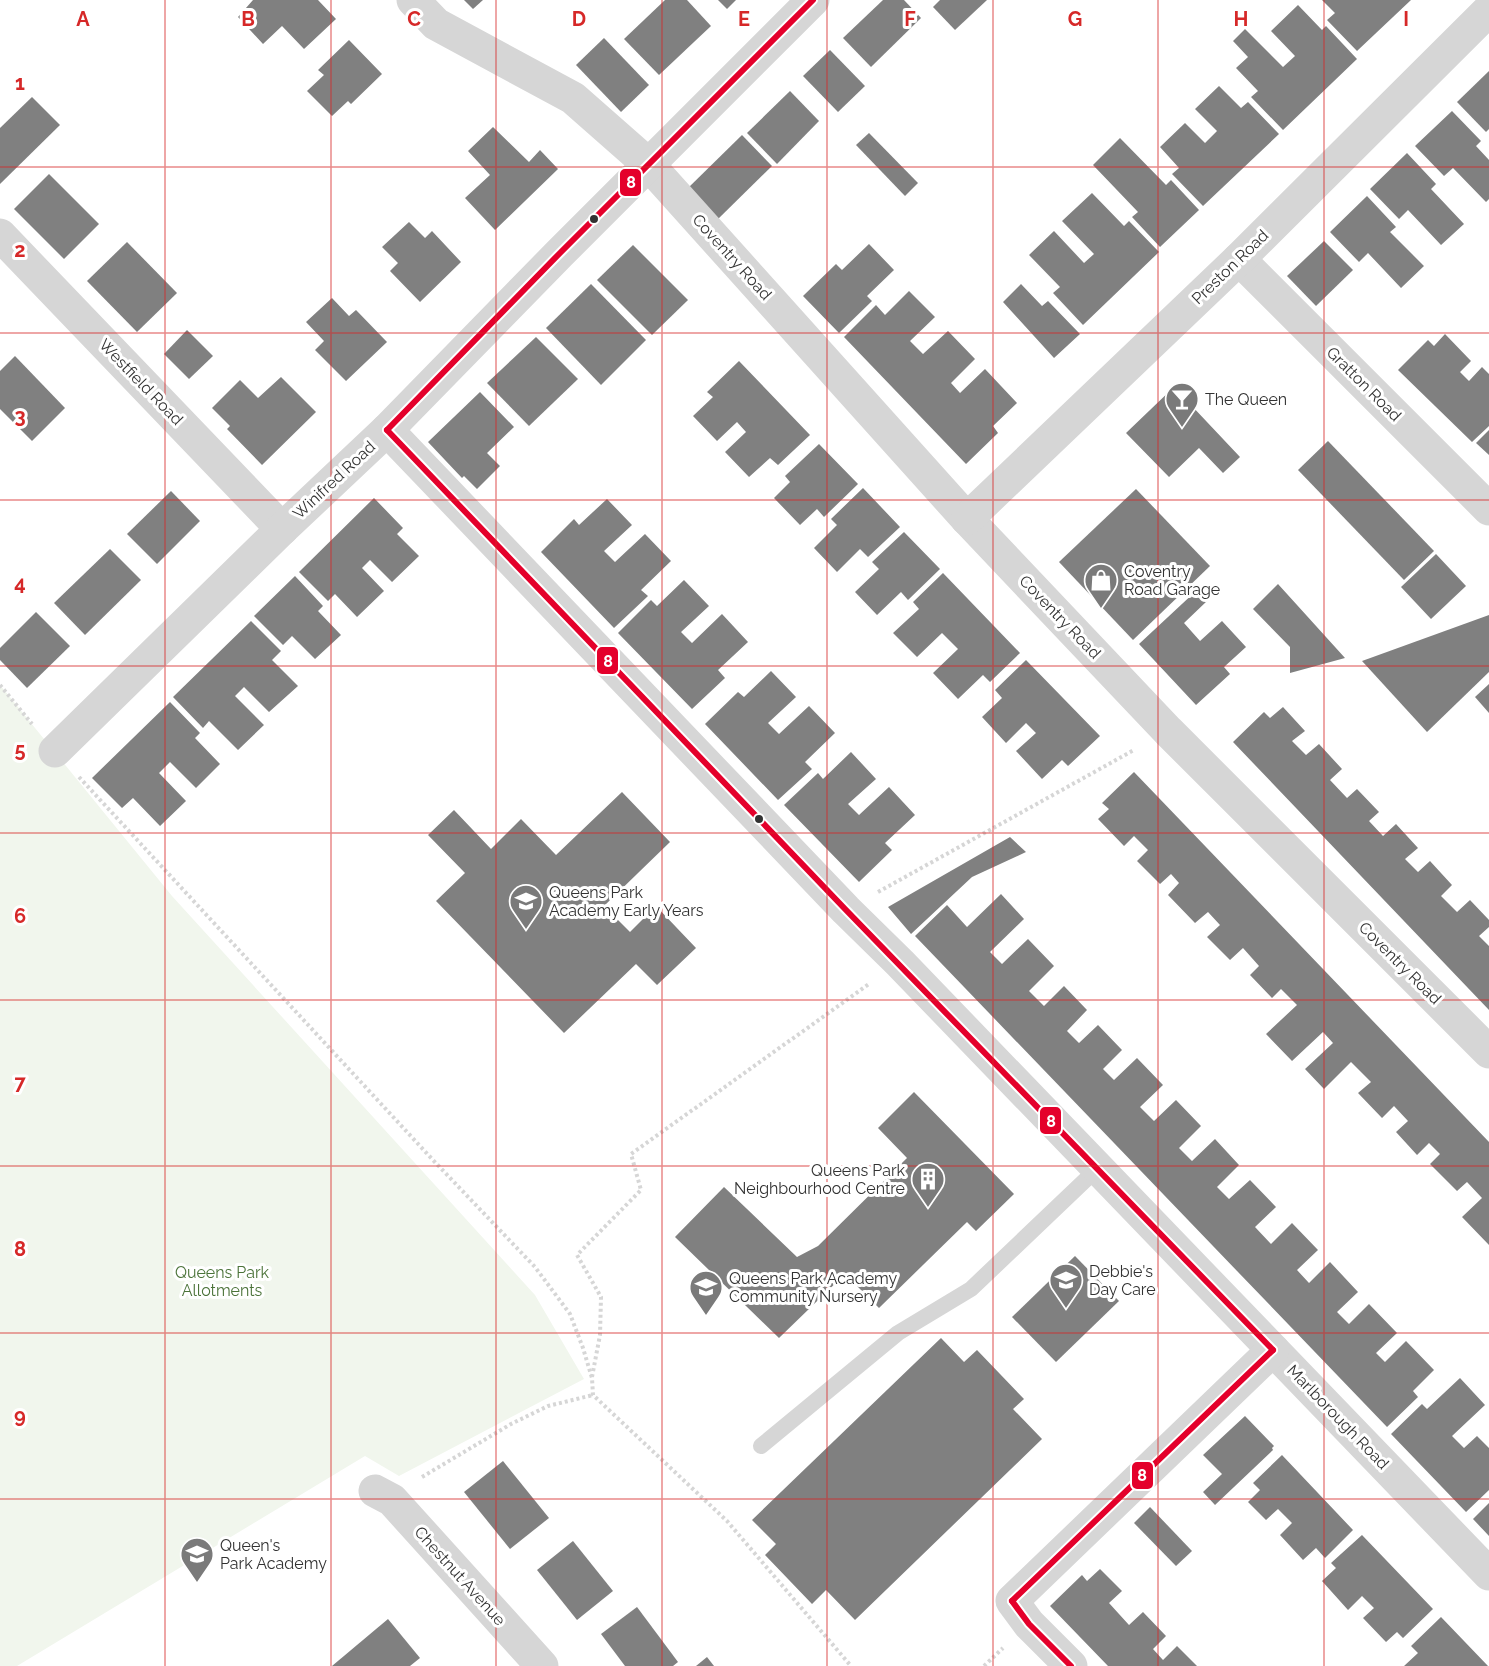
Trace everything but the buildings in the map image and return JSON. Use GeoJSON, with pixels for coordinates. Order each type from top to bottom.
{"type":"FeatureCollection","features":[{"type":"Feature","properties":{"kind":"street","name":"Coventry Road"},"geometry":{"type":"LineString","coordinates":[[413,0],[436,24],[573,98],[648,164],[967,519],[1168,731],[1489,1052]]}},
{"type":"Feature","properties":{"kind":"street","name":"Winifred Road"},"geometry":{"type":"LineString","coordinates":[[55,751],[282,529],[387,430],[813,0]]}},
{"type":"Feature","properties":{"kind":"street","name":"Preston Road"},"geometry":{"type":"LineString","coordinates":[[967,519],[1239,259],[1489,10]]}},
{"type":"Feature","properties":{"kind":"street","name":"Westfield Road"},"geometry":{"type":"LineString","coordinates":[[0,235],[282,529]]}},
{"type":"Feature","properties":{"kind":"street","name":"Gratton Road"},"geometry":{"type":"LineString","coordinates":[[1239,259],[1489,509]]}},
{"type":"Feature","properties":{"kind":"street","name":"Marlborough Road"},"geometry":{"type":"LineString","coordinates":[[387,430],[846,910],[1489,1574]]}},
{"type":"Feature","properties":{"kind":"street"},"geometry":{"type":"LineString","coordinates":[[1071,1666],[1029,1624],[1012,1601],[1273,1350]]}},
{"type":"Feature","properties":{"kind":"street","name":"Chestnut Avenue"},"geometry":{"type":"LineString","coordinates":[[384,1496],[532,1663]]}},
{"type":"Feature","properties":{"kind":"lane"},"geometry":{"type":"LineString","coordinates":[[761,1446],[898,1334],[971,1289],[1098,1168]]}},
{"type":"Feature","properties":{"kind":"path"},"geometry":{"type":"LineString","coordinates":[[0,685],[55,751],[535,1267],[570,1314],[592,1378],[593,1395],[727,1521],[850,1666]]}},
{"type":"Feature","properties":{"kind":"path"},"geometry":{"type":"LineString","coordinates":[[846,910],[1168,731]]}},
{"type":"Feature","properties":{"kind":"path"},"geometry":{"type":"LineString","coordinates":[[592,1378],[600,1335],[601,1297],[577,1255],[641,1190],[631,1154],[852,995]]}},
{"type":"Feature","properties":{"kind":"path"},"geometry":{"type":"LineString","coordinates":[[384,1496],[511,1424],[548,1406],[593,1395]]}},
{"type":"Feature","properties":{"kind":"green space","name":"Queens Park Allotments"},"geometry":{"type":"Polygon","coordinates":[[[0,685],[172,896],[535,1295],[584,1379],[399,1476],[365,1456],[17,1666],[0,1666],[0,685]]]}},
{"type":"Feature","properties":{"kind":"transit line","name":"8"},"geometry":{"type":"LineString","coordinates":[[387,430],[813,0]]}},
{"type":"Feature","properties":{"kind":"transit line","name":"8"},"geometry":{"type":"LineString","coordinates":[[387,430],[846,910],[1273,1350]]}},
{"type":"Feature","properties":{"kind":"transit line","name":"8"},"geometry":{"type":"LineString","coordinates":[[1012,1601],[1273,1350]]}},
{"type":"Feature","properties":{"kind":"transit line","name":"8"},"geometry":{"type":"LineString","coordinates":[[1012,1601],[1029,1624],[1071,1666]]}},
{"type":"Feature","properties":{"kind":"place","name":"The Queen"},"geometry":{"type":"Point","coordinates":[1182,428]}},
{"type":"Feature","properties":{"kind":"place","name":"Coventry Road Garage"},"geometry":{"type":"Point","coordinates":[1101,609]}},
{"type":"Feature","properties":{"kind":"place","name":"Queens Park Academy Early Years"},"geometry":{"type":"Point","coordinates":[526,930]}},
{"type":"Feature","properties":{"kind":"place","name":"Queens Park Neighbourhood Centre"},"geometry":{"type":"Point","coordinates":[928,1208]}},
{"type":"Feature","properties":{"kind":"place","name":"Debbie's Day Care"},"geometry":{"type":"Point","coordinates":[1066,1309]}},
{"type":"Feature","properties":{"kind":"place","name":"Queens Park Academy Community Nursery"},"geometry":{"type":"Point","coordinates":[706,1316]}},
{"type":"Feature","properties":{"kind":"place","name":"Queen's Park Academy"},"geometry":{"type":"Point","coordinates":[197,1583]}}]}
